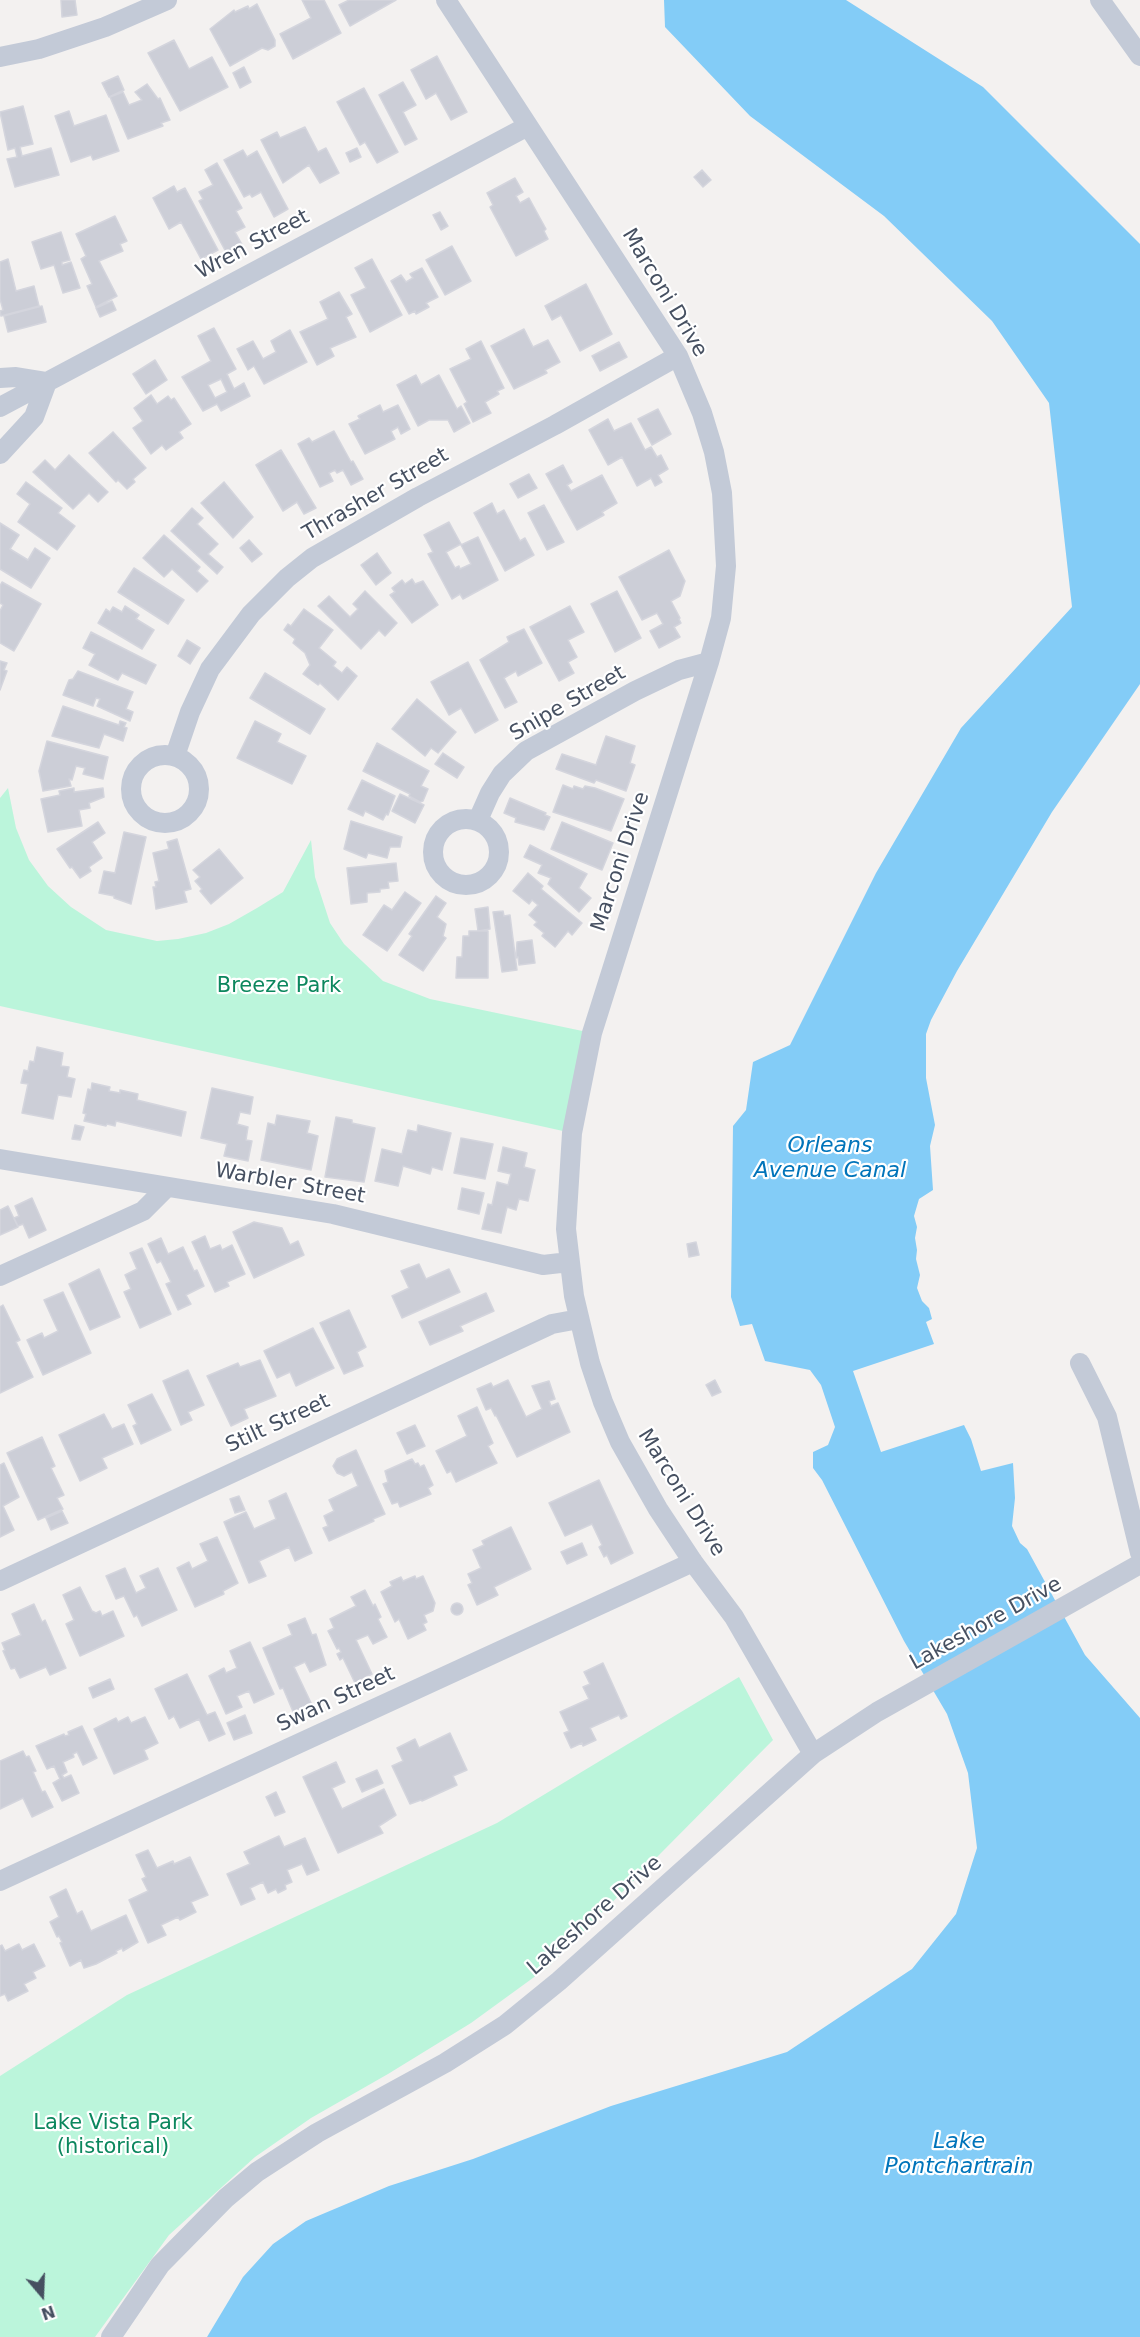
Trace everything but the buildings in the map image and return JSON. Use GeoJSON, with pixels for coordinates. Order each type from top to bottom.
{"type":"FeatureCollection","features":[{"type":"Feature","properties":{"kind":"street"},"geometry":{"type":"LineString","coordinates":[[0,57],[39,49],[83,34],[167,0]]}},
{"type":"Feature","properties":{"kind":"street","name":"Marconi Drive"},"geometry":{"type":"LineString","coordinates":[[446,0],[678,356],[702,412],[714,452],[722,493],[726,567],[721,618],[592,1033],[572,1133],[566,1229],[579,1319],[600,1392],[620,1442],[644,1487],[693,1562],[734,1617],[813,1754]]}},
{"type":"Feature","properties":{"kind":"street"},"geometry":{"type":"LineString","coordinates":[[1100,0],[1140,56]]}},
{"type":"Feature","properties":{"kind":"street","name":"Wren Street"},"geometry":{"type":"LineString","coordinates":[[0,407],[528,126]]}},
{"type":"Feature","properties":{"kind":"street","name":"Thrasher Street"},"geometry":{"type":"LineString","coordinates":[[175,756],[190,712],[216,661],[251,614],[287,578],[312,558],[418,497],[555,425],[678,356]]}},
{"type":"Feature","properties":{"kind":"street"},"geometry":{"type":"LineString","coordinates":[[0,378],[16,377],[47,382],[34,417],[0,454]]}},
{"type":"Feature","properties":{"kind":"street","name":"Snipe Street"},"geometry":{"type":"LineString","coordinates":[[478,820],[490,793],[502,774],[526,751],[679,670],[709,662]]}},
{"type":"Feature","properties":{"kind":"street","name":"Warbler Street"},"geometry":{"type":"LineString","coordinates":[[0,1159],[333,1214],[543,1265],[569,1262]]}},
{"type":"Feature","properties":{"kind":"street"},"geometry":{"type":"LineString","coordinates":[[0,1276],[143,1210],[166,1187]]}},
{"type":"Feature","properties":{"kind":"street","name":"Stilt Street"},"geometry":{"type":"LineString","coordinates":[[0,1581],[552,1324],[579,1319]]}},
{"type":"Feature","properties":{"kind":"street"},"geometry":{"type":"LineString","coordinates":[[1080,1363],[1107,1416],[1140,1553]]}},
{"type":"Feature","properties":{"kind":"street","name":"Swan Street"},"geometry":{"type":"LineString","coordinates":[[0,1881],[693,1562]]}},
{"type":"Feature","properties":{"kind":"street","name":"Lakeshore Drive"},"geometry":{"type":"LineString","coordinates":[[111,2337],[160,2265],[226,2198],[257,2172],[317,2133],[445,2063],[505,2025],[559,1981],[813,1754],[852,1727],[1140,1564]]}},
{"type":"Feature","properties":{"kind":"green space","name":"Breeze Park"},"geometry":{"type":"Polygon","coordinates":[[[8,788],[16,828],[29,860],[48,886],[71,907],[106,930],[157,941],[206,933],[229,924],[283,892],[311,840],[315,877],[330,923],[344,944],[383,981],[430,999],[592,1033],[572,1133],[0,1006],[0,798],[8,788]]]}},
{"type":"Feature","properties":{"kind":"green space","name":"Lake Vista Park (historical)"},"geometry":{"type":"Polygon","coordinates":[[[739,1677],[773,1740],[548,1967],[471,2023],[311,2118],[255,2157],[169,2235],[95,2337],[0,2337],[0,2076],[127,1995],[497,1823],[739,1677]]]}},
{"type":"Feature","properties":{"kind":"water"},"geometry":{"type":"Polygon","coordinates":[[[664,0],[846,0],[983,87],[1140,244],[1140,684],[1052,812],[957,971],[926,1034],[926,1078],[935,1125],[930,1146],[933,1190],[919,1199],[914,1216],[917,1227],[916,1259],[920,1275],[917,1288],[922,1301],[929,1308],[932,1319],[926,1322],[934,1344],[853,1371],[881,1452],[964,1425],[981,1471],[1013,1463],[1015,1498],[1012,1526],[1020,1543],[1027,1549],[1085,1655],[1140,1718],[1140,2337],[207,2337],[243,2277],[273,2244],[306,2221],[389,2186],[473,2159],[611,2106],[787,2052],[912,1969],[956,1914],[977,1848],[968,1773],[947,1714],[904,1641],[822,1480],[813,1468],[813,1452],[828,1445],[835,1427],[821,1385],[810,1370],[765,1361],[752,1324],[740,1326],[731,1297],[733,1126],[746,1110],[753,1062],[790,1045],[876,873],[961,728],[1072,607],[1049,403],[992,321],[884,216],[750,116],[665,27],[664,0]]]}},
{"type":"Feature","properties":{"kind":"water label","name":"Orleans Avenue Canal"},"geometry":{"type":"Point","coordinates":[830,1158]}},
{"type":"Feature","properties":{"kind":"water label","name":"Lake Pontchartrain"},"geometry":{"type":"Point","coordinates":[959,2154]}}]}
